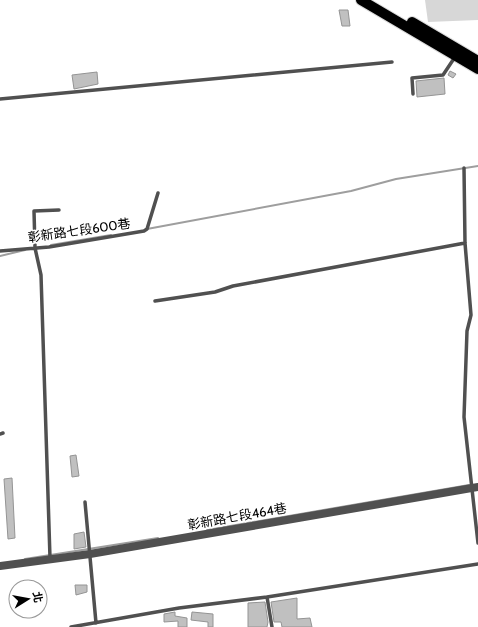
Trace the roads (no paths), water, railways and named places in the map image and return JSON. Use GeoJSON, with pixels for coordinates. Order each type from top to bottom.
{"type":"FeatureCollection","features":[{"type":"Feature","properties":{"kind":"main road"},"geometry":{"type":"LineString","coordinates":[[361,0],[478,69]]}},
{"type":"Feature","properties":{"kind":"main road"},"geometry":{"type":"LineString","coordinates":[[375,0],[478,60]]}},
{"type":"Feature","properties":{"kind":"street","name":"彰新路七段464巷"},"geometry":{"type":"LineString","coordinates":[[0,566],[50,558],[90,554],[475,487]]}},
{"type":"Feature","properties":{"kind":"lane"},"geometry":{"type":"LineString","coordinates":[[413,94],[412,78],[443,75],[456,56]]}},
{"type":"Feature","properties":{"kind":"lane"},"geometry":{"type":"LineString","coordinates":[[0,99],[392,62]]}},
{"type":"Feature","properties":{"kind":"lane"},"geometry":{"type":"LineString","coordinates":[[464,168],[470,315],[467,331],[464,417],[475,487],[478,543]]}},
{"type":"Feature","properties":{"kind":"lane","name":"彰新路七段600巷"},"geometry":{"type":"LineString","coordinates":[[0,251],[36,248],[144,231],[147,229],[158,193]]}},
{"type":"Feature","properties":{"kind":"lane"},"geometry":{"type":"LineString","coordinates":[[50,558],[41,275],[36,248],[34,211],[59,210]]}},
{"type":"Feature","properties":{"kind":"lane"},"geometry":{"type":"LineString","coordinates":[[156,301],[215,292],[233,286],[466,243]]}},
{"type":"Feature","properties":{"kind":"lane"},"geometry":{"type":"LineString","coordinates":[[85,502],[96,623]]}},
{"type":"Feature","properties":{"kind":"lane"},"geometry":{"type":"LineString","coordinates":[[71,627],[179,608],[267,597],[478,564]]}},
{"type":"Feature","properties":{"kind":"lane"},"geometry":{"type":"LineString","coordinates":[[267,597],[272,627]]}},
{"type":"Feature","properties":{"kind":"waterway"},"geometry":{"type":"LineString","coordinates":[[147,229],[351,191],[396,179],[478,166]]}},
{"type":"Feature","properties":{"kind":"waterway"},"geometry":{"type":"LineString","coordinates":[[51,245],[111,235]]}},
{"type":"Feature","properties":{"kind":"waterway"},"geometry":{"type":"LineString","coordinates":[[0,256],[25,250]]}},
{"type":"Feature","properties":{"kind":"waterway"},"geometry":{"type":"LineString","coordinates":[[207,530],[469,485]]}},
{"type":"Feature","properties":{"kind":"waterway"},"geometry":{"type":"LineString","coordinates":[[25,559],[158,538]]}}]}
